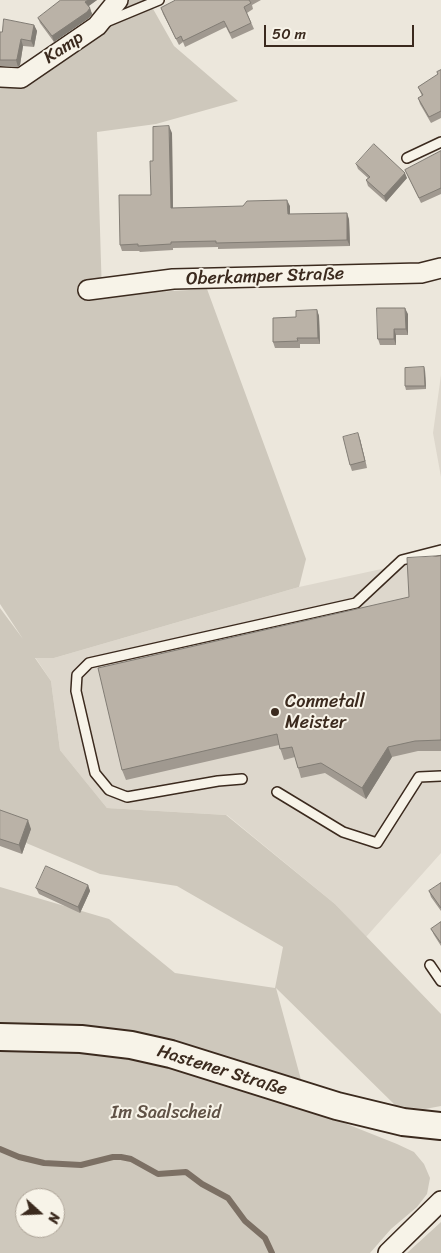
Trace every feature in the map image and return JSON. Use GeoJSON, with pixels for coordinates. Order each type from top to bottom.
{"type":"FeatureCollection","features":[{"type":"Feature","properties":{"kind":"main road","name":"Hastener Straße"},"geometry":{"type":"LineString","coordinates":[[0,1038],[81,1039],[131,1045],[172,1054],[337,1106],[403,1122],[441,1126]]}},
{"type":"Feature","properties":{"kind":"street","name":"Kamp"},"geometry":{"type":"LineString","coordinates":[[0,77],[21,78],[97,26],[118,0]]}},
{"type":"Feature","properties":{"kind":"street","name":"Oberkamper Straße"},"geometry":{"type":"LineString","coordinates":[[88,290],[173,279],[421,272],[441,268]]}},
{"type":"Feature","properties":{"kind":"street"},"geometry":{"type":"LineString","coordinates":[[388,1253],[441,1201]]}},
{"type":"Feature","properties":{"kind":"lane"},"geometry":{"type":"LineString","coordinates":[[97,26],[159,0]]}},
{"type":"Feature","properties":{"kind":"lane"},"geometry":{"type":"LineString","coordinates":[[407,158],[441,142]]}},
{"type":"Feature","properties":{"kind":"lane"},"geometry":{"type":"LineString","coordinates":[[242,779],[218,781],[127,797],[109,790],[95,772],[76,691],[77,675],[89,663],[356,603],[402,560],[441,550]]}},
{"type":"Feature","properties":{"kind":"lane"},"geometry":{"type":"LineString","coordinates":[[277,792],[343,832],[377,843],[420,777],[441,776]]}},
{"type":"Feature","properties":{"kind":"lane"},"geometry":{"type":"LineString","coordinates":[[430,966],[441,981]]}},
{"type":"Feature","properties":{"kind":"shaded area"},"geometry":{"type":"Polygon","coordinates":[[[441,375],[441,477],[433,433],[441,375]]]}},
{"type":"Feature","properties":{"kind":"shaded area"},"geometry":{"type":"Polygon","coordinates":[[[441,556],[441,853],[366,937],[335,904],[227,815],[107,808],[60,750],[51,681],[35,657],[54,658],[299,587],[441,556]]]}},
{"type":"Feature","properties":{"kind":"green space","name":"Im Saalscheid"},"geometry":{"type":"Polygon","coordinates":[[[129,0],[148,0],[174,46],[238,101],[156,124],[97,132],[102,295],[207,289],[306,559],[299,587],[54,658],[35,658],[51,681],[60,750],[107,808],[226,815],[335,904],[441,1014],[441,1106],[425,1109],[396,1106],[276,988],[309,1109],[414,1152],[424,1164],[430,1178],[427,1194],[417,1207],[391,1229],[370,1253],[0,1253],[0,887],[109,919],[175,973],[275,988],[283,947],[177,886],[100,874],[0,832],[0,608],[23,639],[0,604],[0,82],[44,71],[110,26],[129,0]]]}},
{"type":"Feature","properties":{"kind":"green space"},"geometry":{"type":"Polygon","coordinates":[[[441,1222],[441,1253],[407,1253],[441,1222]]]}},
{"type":"Feature","properties":{"kind":"building"},"geometry":{"type":"Polygon","coordinates":[[[61,0],[88,0],[85,2],[90,8],[52,36],[38,18],[61,0]]]}},
{"type":"Feature","properties":{"kind":"building"},"geometry":{"type":"Polygon","coordinates":[[[176,0],[249,0],[251,3],[244,7],[251,23],[230,33],[224,21],[183,41],[181,36],[176,39],[161,8],[176,0]]]}},
{"type":"Feature","properties":{"kind":"building"},"geometry":{"type":"Polygon","coordinates":[[[4,19],[34,25],[31,41],[21,39],[16,60],[0,60],[0,32],[2,32],[4,19]]]}},
{"type":"Feature","properties":{"kind":"building"},"geometry":{"type":"Polygon","coordinates":[[[441,70],[441,111],[429,117],[418,98],[423,95],[418,87],[441,70]]]}},
{"type":"Feature","properties":{"kind":"building"},"geometry":{"type":"Polygon","coordinates":[[[169,126],[171,208],[243,206],[247,201],[287,200],[288,214],[347,213],[347,240],[216,243],[216,241],[171,242],[171,244],[138,246],[138,244],[120,245],[119,195],[151,195],[150,161],[153,161],[153,127],[169,126]]]}},
{"type":"Feature","properties":{"kind":"building"},"geometry":{"type":"Polygon","coordinates":[[[374,144],[405,173],[384,196],[366,180],[370,177],[356,164],[374,144]]]}},
{"type":"Feature","properties":{"kind":"building"},"geometry":{"type":"Polygon","coordinates":[[[441,151],[441,188],[419,198],[405,170],[441,151]]]}},
{"type":"Feature","properties":{"kind":"building"},"geometry":{"type":"Polygon","coordinates":[[[377,308],[405,308],[406,329],[394,329],[394,339],[378,339],[377,308]]]}},
{"type":"Feature","properties":{"kind":"building"},"geometry":{"type":"Polygon","coordinates":[[[317,310],[318,338],[297,338],[298,341],[273,342],[273,318],[296,317],[296,311],[317,310]]]}},
{"type":"Feature","properties":{"kind":"building"},"geometry":{"type":"Polygon","coordinates":[[[424,367],[425,386],[405,386],[405,368],[424,367]]]}},
{"type":"Feature","properties":{"kind":"building"},"geometry":{"type":"Polygon","coordinates":[[[358,433],[365,461],[350,465],[343,437],[358,433]]]}},
{"type":"Feature","properties":{"kind":"building","name":"Conmetall Meister"},"geometry":{"type":"Polygon","coordinates":[[[441,556],[441,740],[415,741],[388,747],[362,788],[321,763],[298,768],[292,747],[280,749],[277,734],[122,770],[98,668],[409,597],[407,558],[441,556]]]}},
{"type":"Feature","properties":{"kind":"building"},"geometry":{"type":"Polygon","coordinates":[[[0,810],[28,820],[19,845],[0,839],[0,810]]]}},
{"type":"Feature","properties":{"kind":"building"},"geometry":{"type":"Polygon","coordinates":[[[46,866],[88,885],[78,907],[36,888],[46,866]]]}},
{"type":"Feature","properties":{"kind":"building"},"geometry":{"type":"Polygon","coordinates":[[[441,883],[441,908],[429,891],[441,883]]]}},
{"type":"Feature","properties":{"kind":"building"},"geometry":{"type":"Polygon","coordinates":[[[441,922],[441,943],[431,929],[441,922]]]}},
{"type":"Feature","properties":{"kind":"waterway"},"geometry":{"type":"LineString","coordinates":[[0,1149],[19,1157],[44,1163],[81,1165],[113,1157],[121,1157],[131,1159],[158,1174],[186,1172],[202,1184],[228,1198],[245,1221],[265,1238],[272,1253]]}},
{"type":"Feature","properties":{"kind":"place","name":"Conmetall Meister"},"geometry":{"type":"Point","coordinates":[275,712]}}]}
